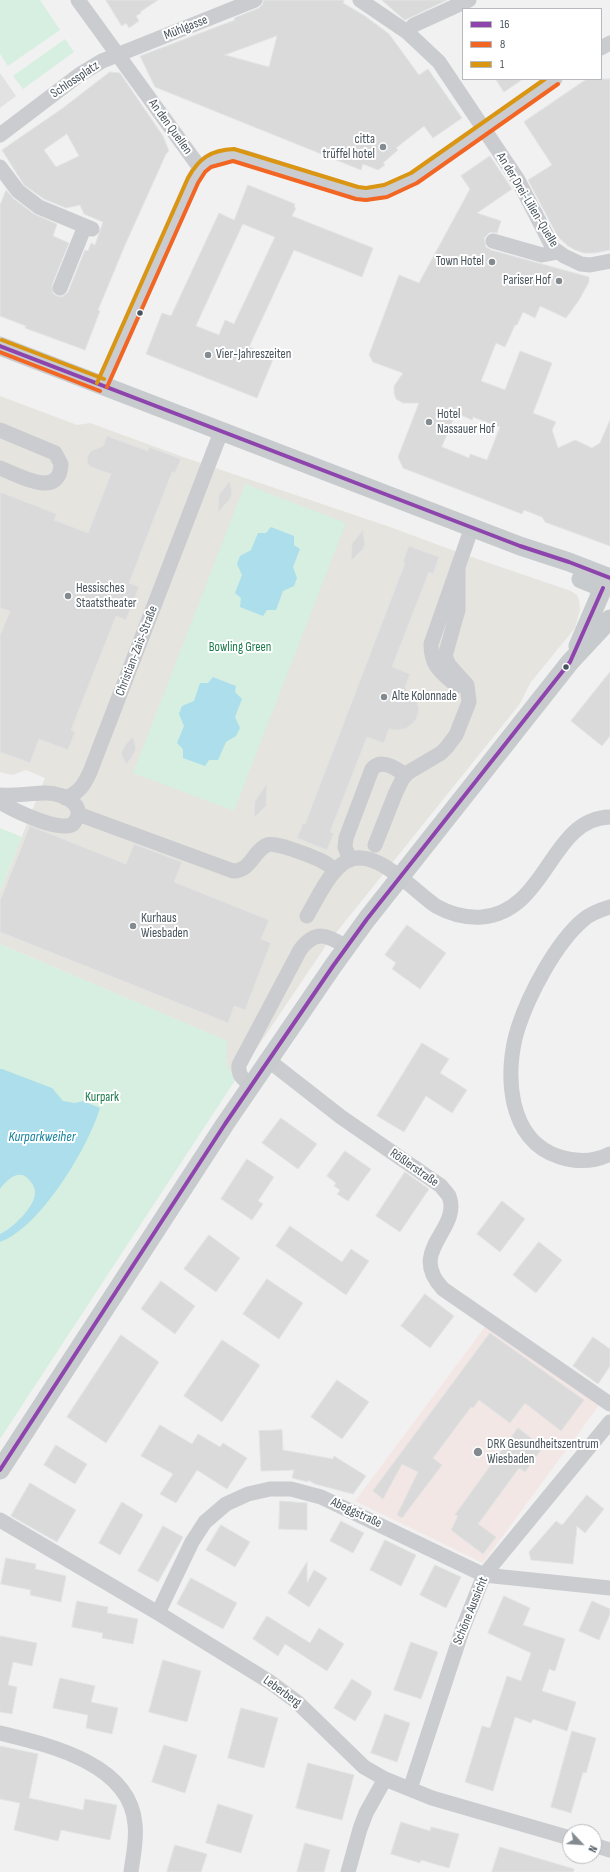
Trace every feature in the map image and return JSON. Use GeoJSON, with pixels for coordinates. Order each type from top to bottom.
{"type":"FeatureCollection","features":[{"type":"Feature","properties":{"kind":"main road"},"geometry":{"type":"LineString","coordinates":[[0,346],[472,527],[520,546],[551,565],[608,584],[570,662]]}},
{"type":"Feature","properties":{"kind":"main road"},"geometry":{"type":"LineString","coordinates":[[0,1470],[251,1085],[346,947],[570,662],[610,619]]}},
{"type":"Feature","properties":{"kind":"street"},"geometry":{"type":"LineString","coordinates":[[78,0],[118,56]]}},
{"type":"Feature","properties":{"kind":"street","name":"Mühlgasse"},"geometry":{"type":"LineString","coordinates":[[118,56],[255,0]]}},
{"type":"Feature","properties":{"kind":"street","name":"An der Drei-Lilien-Quelle"},"geometry":{"type":"LineString","coordinates":[[360,0],[407,32],[439,62],[518,180],[543,233],[553,248],[558,252]]}},
{"type":"Feature","properties":{"kind":"street"},"geometry":{"type":"LineString","coordinates":[[407,32],[414,25],[469,0]]}},
{"type":"Feature","properties":{"kind":"street","name":"Schlossplatz"},"geometry":{"type":"LineString","coordinates":[[0,134],[91,67],[118,56]]}},
{"type":"Feature","properties":{"kind":"street","name":"An den Quellen"},"geometry":{"type":"LineString","coordinates":[[118,56],[200,168],[217,158],[232,155],[243,157],[356,193],[377,193],[396,188],[439,162],[483,129],[554,80]]}},
{"type":"Feature","properties":{"kind":"street"},"geometry":{"type":"LineString","coordinates":[[0,167],[18,191],[39,207],[89,227],[60,288]]}},
{"type":"Feature","properties":{"kind":"street"},"geometry":{"type":"LineString","coordinates":[[102,385],[158,256],[200,168]]}},
{"type":"Feature","properties":{"kind":"street"},"geometry":{"type":"LineString","coordinates":[[493,241],[542,255],[558,252],[581,264],[590,265],[610,261]]}},
{"type":"Feature","properties":{"kind":"street"},"geometry":{"type":"LineString","coordinates":[[0,430],[55,453],[61,464],[61,470],[56,480],[46,484],[36,482],[0,468]]}},
{"type":"Feature","properties":{"kind":"street","name":"Christian-Zais-Straße"},"geometry":{"type":"LineString","coordinates":[[65,798],[80,790],[90,772],[221,432]]}},
{"type":"Feature","properties":{"kind":"street"},"geometry":{"type":"LineString","coordinates":[[375,845],[396,792],[405,775],[447,747],[456,735],[469,702],[456,685],[434,664],[431,654],[431,644],[472,527]]}},
{"type":"Feature","properties":{"kind":"street"},"geometry":{"type":"LineString","coordinates":[[350,860],[346,851],[346,838],[370,773],[375,766],[383,764],[394,768],[405,775]]}},
{"type":"Feature","properties":{"kind":"street"},"geometry":{"type":"LineString","coordinates":[[0,795],[20,796],[46,793],[65,798],[78,806],[78,814],[73,824],[62,828],[20,812],[0,802]]}},
{"type":"Feature","properties":{"kind":"street"},"geometry":{"type":"LineString","coordinates":[[78,814],[233,871],[244,868],[251,863],[265,846],[274,844],[320,859],[336,871]]}},
{"type":"Feature","properties":{"kind":"street"},"geometry":{"type":"LineString","coordinates":[[307,916],[336,871],[344,863],[359,858],[374,861],[390,869],[436,906],[447,911],[471,917],[493,915],[513,906],[529,892],[574,831],[590,820],[610,817]]}},
{"type":"Feature","properties":{"kind":"street"},"geometry":{"type":"LineString","coordinates":[[610,907],[600,910],[584,919],[570,932],[550,961],[523,1013],[518,1028],[512,1058],[511,1075],[515,1108],[520,1124],[534,1143],[554,1155],[566,1159],[587,1160],[610,1154]]}},
{"type":"Feature","properties":{"kind":"street"},"geometry":{"type":"LineString","coordinates":[[251,1085],[241,1077],[238,1071],[239,1065],[300,950],[307,942],[319,936],[334,939],[346,947]]}},
{"type":"Feature","properties":{"kind":"street","name":"Rößlerstraße"},"geometry":{"type":"LineString","coordinates":[[268,1060],[340,1117],[441,1186],[448,1196],[450,1205],[449,1216],[430,1259],[430,1270],[435,1280],[443,1289],[610,1404]]}},
{"type":"Feature","properties":{"kind":"street","name":"Schöne Aussicht"},"geometry":{"type":"LineString","coordinates":[[410,1789],[463,1628],[484,1575],[610,1422]]}},
{"type":"Feature","properties":{"kind":"street","name":"Abeggstraße"},"geometry":{"type":"LineString","coordinates":[[158,1613],[192,1542],[205,1522],[226,1504],[248,1494],[270,1489],[291,1489],[321,1497],[484,1575],[610,1588]]}},
{"type":"Feature","properties":{"kind":"street","name":"Leberberg"},"geometry":{"type":"LineString","coordinates":[[0,1520],[158,1613],[282,1690],[297,1702],[364,1767],[385,1779],[432,1798],[562,1836]]}},
{"type":"Feature","properties":{"kind":"street"},"geometry":{"type":"LineString","coordinates":[[0,1733],[41,1744],[69,1754],[92,1765],[117,1783],[132,1807],[135,1823],[135,1841],[130,1872]]}},
{"type":"Feature","properties":{"kind":"street"},"geometry":{"type":"LineString","coordinates":[[348,1872],[364,1818],[385,1779]]}},
{"type":"Feature","properties":{"kind":"shaded area"},"geometry":{"type":"Polygon","coordinates":[[[0,73],[16,96],[0,108],[0,73]]]}},
{"type":"Feature","properties":{"kind":"shaded area"},"geometry":{"type":"Polygon","coordinates":[[[0,396],[77,425],[90,423],[186,458],[390,527],[571,591],[577,595],[579,600],[580,610],[575,628],[531,682],[519,705],[327,944],[236,1079],[228,1069],[226,1057],[227,1041],[0,944],[0,892],[45,778],[26,770],[12,775],[0,772],[0,396]]]}},
{"type":"Feature","properties":{"kind":"shaded area","name":"DRK Gesundheitszentrum Wiesbaden"},"geometry":{"type":"Polygon","coordinates":[[[487,1324],[600,1404],[483,1563],[355,1501],[487,1324]]]}},
{"type":"Feature","properties":{"kind":"green space"},"geometry":{"type":"Polygon","coordinates":[[[0,0],[40,0],[60,30],[8,66],[0,54],[0,0]]]}},
{"type":"Feature","properties":{"kind":"green space"},"geometry":{"type":"Polygon","coordinates":[[[65,39],[74,52],[23,89],[13,76],[65,39]]]}},
{"type":"Feature","properties":{"kind":"green space","name":"Bowling Green"},"geometry":{"type":"Polygon","coordinates":[[[245,484],[346,523],[234,811],[133,773],[245,484]]]}},
{"type":"Feature","properties":{"kind":"green space"},"geometry":{"type":"Polygon","coordinates":[[[0,828],[22,837],[0,892],[0,828]]]}},
{"type":"Feature","properties":{"kind":"green space","name":"Kurpark"},"geometry":{"type":"Polygon","coordinates":[[[0,944],[228,1041],[226,1053],[227,1062],[236,1079],[0,1439],[0,944]]]}},
{"type":"Feature","properties":{"kind":"water"},"geometry":{"type":"Polygon","coordinates":[[[271,527],[294,536],[294,545],[300,549],[293,567],[297,578],[294,586],[283,591],[276,610],[267,610],[263,616],[240,607],[241,598],[235,593],[242,575],[237,564],[240,556],[251,550],[258,533],[266,533],[271,527]]]}},
{"type":"Feature","properties":{"kind":"water"},"geometry":{"type":"Polygon","coordinates":[[[213,677],[236,686],[235,692],[242,699],[235,717],[240,728],[236,736],[226,742],[218,760],[209,760],[205,766],[183,758],[183,749],[177,743],[184,726],[179,714],[182,706],[194,701],[200,683],[208,683],[213,677]]]}},
{"type":"Feature","properties":{"kind":"water","name":"Kurparkweiher"},"geometry":{"type":"Polygon","coordinates":[[[0,1069],[52,1088],[63,1101],[75,1103],[83,1101],[100,1108],[94,1125],[74,1164],[46,1204],[31,1221],[15,1234],[0,1242],[0,1234],[17,1222],[28,1210],[32,1204],[35,1192],[32,1183],[22,1175],[14,1176],[0,1189],[0,1069]]]}},
{"type":"Feature","properties":{"kind":"building"},"geometry":{"type":"Polygon","coordinates":[[[106,0],[158,0],[140,12],[141,13],[136,16],[139,21],[129,28],[126,23],[122,26],[106,0]]]}},
{"type":"Feature","properties":{"kind":"building"},"geometry":{"type":"Polygon","coordinates":[[[264,0],[344,0],[343,3],[365,16],[389,34],[419,75],[428,69],[462,118],[433,138],[424,126],[396,148],[398,150],[383,163],[385,165],[378,170],[363,164],[361,170],[155,87],[140,56],[235,20],[234,18],[259,8],[264,0]],[[277,36],[225,55],[269,67],[277,36]]]}},
{"type":"Feature","properties":{"kind":"building"},"geometry":{"type":"Polygon","coordinates":[[[382,0],[447,0],[405,20],[382,0]]]}},
{"type":"Feature","properties":{"kind":"building"},"geometry":{"type":"Polygon","coordinates":[[[110,72],[120,73],[163,136],[169,151],[166,154],[125,245],[98,310],[100,311],[85,350],[25,328],[26,326],[0,316],[0,205],[6,190],[13,198],[34,214],[57,224],[53,236],[69,243],[52,285],[53,293],[57,296],[62,297],[68,292],[85,250],[88,251],[91,243],[95,245],[103,222],[84,214],[80,205],[66,208],[44,199],[24,185],[2,150],[63,108],[110,72]],[[67,134],[44,150],[56,167],[79,156],[67,134]]]}},
{"type":"Feature","properties":{"kind":"building"},"geometry":{"type":"Polygon","coordinates":[[[610,79],[610,250],[595,253],[584,253],[568,246],[558,237],[528,180],[552,165],[524,122],[586,80],[610,79]]]}},
{"type":"Feature","properties":{"kind":"building"},"geometry":{"type":"Polygon","coordinates":[[[497,80],[522,80],[504,92],[497,80]]]}},
{"type":"Feature","properties":{"kind":"building"},"geometry":{"type":"Polygon","coordinates":[[[490,156],[512,189],[477,213],[501,221],[497,233],[490,232],[484,238],[486,247],[491,250],[589,277],[589,282],[579,300],[566,318],[540,306],[535,318],[523,312],[505,347],[496,343],[481,381],[505,390],[520,351],[552,363],[533,413],[556,422],[552,430],[558,448],[575,440],[592,448],[600,443],[610,420],[610,546],[545,522],[542,517],[524,510],[522,514],[403,468],[398,457],[419,403],[403,403],[396,399],[394,386],[403,373],[373,362],[369,355],[399,275],[419,283],[470,189],[461,176],[490,156]],[[456,413],[442,447],[469,458],[470,454],[487,460],[500,427],[473,417],[472,420],[456,413]]]}},
{"type":"Feature","properties":{"kind":"building"},"geometry":{"type":"Polygon","coordinates":[[[248,185],[295,204],[294,207],[296,208],[292,216],[373,248],[362,277],[294,250],[249,347],[274,357],[257,398],[146,354],[162,313],[171,316],[219,213],[234,220],[248,185]],[[243,224],[196,326],[219,335],[225,320],[234,324],[275,237],[243,224]]]}},
{"type":"Feature","properties":{"kind":"building","name":"Hessisches Staatstheater"},"geometry":{"type":"Polygon","coordinates":[[[107,436],[148,451],[149,447],[181,459],[175,473],[172,472],[129,583],[139,587],[126,620],[116,616],[71,730],[75,732],[68,750],[39,739],[30,763],[0,752],[0,635],[10,611],[0,608],[0,492],[57,514],[54,520],[88,533],[111,474],[91,467],[88,464],[87,457],[91,451],[103,446],[107,436]]]}},
{"type":"Feature","properties":{"kind":"building"},"geometry":{"type":"Polygon","coordinates":[[[230,481],[232,494],[230,499],[218,512],[219,495],[230,481]]]}},
{"type":"Feature","properties":{"kind":"building"},"geometry":{"type":"Polygon","coordinates":[[[363,530],[365,544],[363,549],[351,561],[352,544],[363,530]]]}},
{"type":"Feature","properties":{"kind":"building","name":"Alte Kolonnade"},"geometry":{"type":"Polygon","coordinates":[[[409,546],[439,557],[433,574],[429,572],[392,667],[410,674],[405,688],[416,699],[419,709],[418,714],[416,720],[407,728],[399,730],[389,729],[384,743],[367,737],[330,832],[334,833],[327,850],[297,838],[303,823],[305,824],[405,563],[403,562],[409,546]]]}},
{"type":"Feature","properties":{"kind":"building"},"geometry":{"type":"Polygon","coordinates":[[[610,672],[610,736],[602,746],[571,721],[610,672]]]}},
{"type":"Feature","properties":{"kind":"building"},"geometry":{"type":"Polygon","coordinates":[[[133,737],[136,749],[126,764],[121,753],[126,744],[133,737]]]}},
{"type":"Feature","properties":{"kind":"building"},"geometry":{"type":"Polygon","coordinates":[[[267,784],[266,806],[254,818],[255,801],[267,784]]]}},
{"type":"Feature","properties":{"kind":"building","name":"Kurhaus Wiesbaden"},"geometry":{"type":"Polygon","coordinates":[[[30,826],[126,864],[134,844],[182,862],[174,882],[269,920],[261,939],[271,943],[245,1010],[234,1006],[228,1023],[0,932],[0,901],[30,826]]]}},
{"type":"Feature","properties":{"kind":"building"},"geometry":{"type":"Polygon","coordinates":[[[407,925],[446,953],[420,989],[392,969],[396,963],[385,955],[407,925]]]}},
{"type":"Feature","properties":{"kind":"building"},"geometry":{"type":"Polygon","coordinates":[[[422,1043],[449,1059],[440,1073],[467,1090],[452,1113],[426,1096],[404,1132],[377,1116],[422,1043]]]}},
{"type":"Feature","properties":{"kind":"building"},"geometry":{"type":"Polygon","coordinates":[[[281,1118],[317,1144],[298,1169],[262,1143],[281,1118]]]}},
{"type":"Feature","properties":{"kind":"building"},"geometry":{"type":"Polygon","coordinates":[[[345,1151],[371,1169],[348,1201],[337,1194],[340,1190],[334,1186],[336,1183],[327,1176],[345,1151]]]}},
{"type":"Feature","properties":{"kind":"building"},"geometry":{"type":"Polygon","coordinates":[[[247,1159],[274,1177],[258,1201],[263,1204],[252,1220],[221,1199],[247,1159]]]}},
{"type":"Feature","properties":{"kind":"building"},"geometry":{"type":"Polygon","coordinates":[[[405,1172],[429,1189],[400,1232],[376,1216],[405,1172]]]}},
{"type":"Feature","properties":{"kind":"building"},"geometry":{"type":"Polygon","coordinates":[[[502,1201],[525,1219],[500,1252],[477,1234],[502,1201]]]}},
{"type":"Feature","properties":{"kind":"building"},"geometry":{"type":"Polygon","coordinates":[[[290,1226],[342,1262],[351,1249],[369,1261],[346,1295],[276,1246],[290,1226]]]}},
{"type":"Feature","properties":{"kind":"building"},"geometry":{"type":"Polygon","coordinates":[[[209,1235],[240,1258],[216,1292],[184,1269],[209,1235]]]}},
{"type":"Feature","properties":{"kind":"building"},"geometry":{"type":"Polygon","coordinates":[[[539,1242],[562,1260],[536,1293],[513,1275],[539,1242]]]}},
{"type":"Feature","properties":{"kind":"building"},"geometry":{"type":"Polygon","coordinates":[[[267,1279],[303,1303],[279,1339],[243,1314],[267,1279]]]}},
{"type":"Feature","properties":{"kind":"building"},"geometry":{"type":"Polygon","coordinates":[[[161,1281],[195,1306],[175,1334],[141,1309],[161,1281]]]}},
{"type":"Feature","properties":{"kind":"building"},"geometry":{"type":"Polygon","coordinates":[[[425,1294],[454,1316],[430,1348],[401,1326],[425,1294]]]}},
{"type":"Feature","properties":{"kind":"building"},"geometry":{"type":"Polygon","coordinates":[[[490,1333],[584,1400],[561,1431],[525,1403],[510,1423],[479,1400],[473,1408],[471,1407],[433,1458],[442,1465],[402,1518],[397,1515],[418,1472],[402,1464],[383,1499],[373,1491],[490,1333]]]}},
{"type":"Feature","properties":{"kind":"building"},"geometry":{"type":"Polygon","coordinates":[[[121,1335],[159,1362],[106,1443],[67,1417],[121,1335]]]}},
{"type":"Feature","properties":{"kind":"building"},"geometry":{"type":"Polygon","coordinates":[[[593,1337],[610,1349],[610,1366],[598,1384],[573,1366],[593,1337]]]}},
{"type":"Feature","properties":{"kind":"building"},"geometry":{"type":"Polygon","coordinates":[[[222,1340],[260,1365],[222,1422],[184,1396],[222,1340]]]}},
{"type":"Feature","properties":{"kind":"building"},"geometry":{"type":"Polygon","coordinates":[[[337,1380],[369,1402],[342,1439],[311,1417],[337,1380]]]}},
{"type":"Feature","properties":{"kind":"building"},"geometry":{"type":"Polygon","coordinates":[[[160,1425],[192,1444],[198,1434],[220,1447],[223,1443],[247,1458],[227,1489],[197,1470],[176,1503],[160,1494],[173,1474],[141,1456],[160,1425]]]}},
{"type":"Feature","properties":{"kind":"building"},"geometry":{"type":"Polygon","coordinates":[[[518,1428],[543,1447],[525,1472],[519,1468],[478,1524],[496,1537],[483,1554],[451,1530],[458,1516],[455,1515],[518,1428]]]}},
{"type":"Feature","properties":{"kind":"building"},"geometry":{"type":"Polygon","coordinates":[[[282,1430],[283,1450],[333,1459],[334,1456],[366,1476],[353,1494],[315,1484],[308,1480],[308,1482],[292,1478],[294,1470],[261,1471],[259,1431],[282,1430]]]}},
{"type":"Feature","properties":{"kind":"building"},"geometry":{"type":"Polygon","coordinates":[[[56,1445],[87,1464],[75,1484],[44,1465],[56,1445]]]}},
{"type":"Feature","properties":{"kind":"building"},"geometry":{"type":"Polygon","coordinates":[[[30,1483],[76,1510],[57,1542],[11,1516],[30,1483]]]}},
{"type":"Feature","properties":{"kind":"building"},"geometry":{"type":"Polygon","coordinates":[[[587,1495],[604,1509],[585,1533],[577,1526],[573,1564],[531,1560],[529,1552],[556,1521],[562,1525],[587,1495]]]}},
{"type":"Feature","properties":{"kind":"building"},"geometry":{"type":"Polygon","coordinates":[[[280,1501],[307,1503],[307,1530],[279,1529],[280,1501]]]}},
{"type":"Feature","properties":{"kind":"building"},"geometry":{"type":"Polygon","coordinates":[[[122,1502],[143,1515],[120,1555],[99,1543],[122,1502]]]}},
{"type":"Feature","properties":{"kind":"building"},"geometry":{"type":"Polygon","coordinates":[[[341,1521],[364,1533],[353,1553],[330,1541],[341,1521]]]}},
{"type":"Feature","properties":{"kind":"building"},"geometry":{"type":"Polygon","coordinates":[[[221,1525],[250,1542],[235,1567],[206,1550],[221,1525]]]}},
{"type":"Feature","properties":{"kind":"building"},"geometry":{"type":"Polygon","coordinates":[[[163,1526],[183,1537],[158,1582],[138,1571],[163,1526]]]}},
{"type":"Feature","properties":{"kind":"building"},"geometry":{"type":"Polygon","coordinates":[[[385,1540],[416,1555],[401,1586],[370,1570],[385,1540]]]}},
{"type":"Feature","properties":{"kind":"building"},"geometry":{"type":"Polygon","coordinates":[[[6,1558],[36,1564],[35,1569],[66,1576],[61,1602],[30,1595],[31,1590],[1,1584],[6,1558]]]}},
{"type":"Feature","properties":{"kind":"building"},"geometry":{"type":"Polygon","coordinates":[[[307,1562],[307,1583],[314,1570],[327,1578],[309,1607],[288,1593],[307,1562]]]}},
{"type":"Feature","properties":{"kind":"building"},"geometry":{"type":"Polygon","coordinates":[[[435,1565],[461,1577],[446,1608],[420,1595],[435,1565]]]}},
{"type":"Feature","properties":{"kind":"building"},"geometry":{"type":"Polygon","coordinates":[[[191,1578],[237,1603],[223,1629],[177,1604],[191,1578]]]}},
{"type":"Feature","properties":{"kind":"building"},"geometry":{"type":"Polygon","coordinates":[[[504,1596],[530,1608],[523,1625],[565,1639],[555,1671],[549,1669],[542,1691],[576,1702],[567,1731],[533,1719],[531,1723],[515,1717],[493,1791],[465,1782],[482,1726],[490,1728],[507,1676],[521,1681],[531,1653],[488,1633],[504,1596]]]}},
{"type":"Feature","properties":{"kind":"building"},"geometry":{"type":"Polygon","coordinates":[[[77,1601],[108,1607],[107,1613],[138,1619],[133,1644],[102,1638],[103,1633],[72,1627],[77,1601]]]}},
{"type":"Feature","properties":{"kind":"building"},"geometry":{"type":"Polygon","coordinates":[[[592,1601],[610,1609],[610,1614],[599,1640],[579,1631],[592,1601]]]}},
{"type":"Feature","properties":{"kind":"building"},"geometry":{"type":"Polygon","coordinates":[[[267,1616],[310,1643],[319,1628],[344,1644],[327,1671],[285,1644],[278,1656],[253,1639],[267,1616]]]}},
{"type":"Feature","properties":{"kind":"building"},"geometry":{"type":"Polygon","coordinates":[[[0,1636],[37,1643],[32,1666],[13,1662],[8,1685],[17,1687],[12,1714],[0,1712],[0,1636]]]}},
{"type":"Feature","properties":{"kind":"building"},"geometry":{"type":"Polygon","coordinates":[[[411,1642],[438,1652],[421,1699],[394,1690],[411,1642]]]}},
{"type":"Feature","properties":{"kind":"building"},"geometry":{"type":"Polygon","coordinates":[[[163,1660],[201,1671],[187,1722],[149,1712],[163,1660]]]}},
{"type":"Feature","properties":{"kind":"building"},"geometry":{"type":"Polygon","coordinates":[[[60,1678],[95,1686],[91,1702],[118,1708],[112,1734],[86,1728],[88,1715],[53,1708],[60,1678]]]}},
{"type":"Feature","properties":{"kind":"building"},"geometry":{"type":"Polygon","coordinates":[[[352,1679],[371,1691],[371,1695],[355,1721],[334,1708],[352,1679]]]}},
{"type":"Feature","properties":{"kind":"building"},"geometry":{"type":"Polygon","coordinates":[[[241,1708],[278,1718],[264,1768],[228,1758],[241,1708]]]}},
{"type":"Feature","properties":{"kind":"building"},"geometry":{"type":"Polygon","coordinates":[[[385,1714],[410,1723],[397,1762],[371,1753],[385,1714]]]}},
{"type":"Feature","properties":{"kind":"building"},"geometry":{"type":"Polygon","coordinates":[[[572,1731],[596,1738],[586,1773],[583,1772],[571,1813],[551,1807],[572,1731]]]}},
{"type":"Feature","properties":{"kind":"building"},"geometry":{"type":"Polygon","coordinates":[[[164,1745],[197,1755],[185,1793],[152,1782],[164,1745]]]}},
{"type":"Feature","properties":{"kind":"building"},"geometry":{"type":"Polygon","coordinates":[[[0,1746],[38,1754],[29,1798],[83,1810],[85,1799],[117,1805],[110,1840],[61,1830],[58,1841],[14,1830],[20,1803],[0,1799],[0,1746]]]}},
{"type":"Feature","properties":{"kind":"building"},"geometry":{"type":"Polygon","coordinates":[[[308,1763],[354,1775],[342,1820],[296,1808],[308,1763]]]}},
{"type":"Feature","properties":{"kind":"building"},"geometry":{"type":"Polygon","coordinates":[[[218,1804],[253,1815],[241,1853],[206,1843],[218,1804]]]}},
{"type":"Feature","properties":{"kind":"building"},"geometry":{"type":"Polygon","coordinates":[[[401,1822],[430,1831],[431,1827],[459,1834],[449,1868],[421,1860],[420,1863],[391,1854],[401,1822]]]}},
{"type":"Feature","properties":{"kind":"building"},"geometry":{"type":"Polygon","coordinates":[[[305,1843],[330,1850],[324,1872],[297,1872],[305,1843]]]}},
{"type":"Feature","properties":{"kind":"building"},"geometry":{"type":"Polygon","coordinates":[[[175,1845],[207,1854],[201,1872],[167,1872],[175,1845]]]}},
{"type":"Feature","properties":{"kind":"building"},"geometry":{"type":"Polygon","coordinates":[[[500,1847],[574,1869],[573,1872],[492,1872],[500,1847]]]}},
{"type":"Feature","properties":{"kind":"transit line","name":"1"},"geometry":{"type":"LineString","coordinates":[[97,383],[188,178],[192,171],[206,156],[219,151],[234,149],[358,187],[366,188],[384,185],[411,173],[544,80]]}},
{"type":"Feature","properties":{"kind":"transit line","name":"8"},"geometry":{"type":"LineString","coordinates":[[107,387],[198,183],[205,172],[211,167],[233,161],[356,199],[366,200],[387,197],[417,183],[558,84]]}},
{"type":"Feature","properties":{"kind":"transit line","name":"1"},"geometry":{"type":"LineString","coordinates":[[2,340],[104,379]]}},
{"type":"Feature","properties":{"kind":"transit line","name":"16"},"geometry":{"type":"LineString","coordinates":[[0,346],[520,546],[569,562],[610,578]]}},
{"type":"Feature","properties":{"kind":"transit line","name":"8"},"geometry":{"type":"LineString","coordinates":[[0,352],[100,391]]}},
{"type":"Feature","properties":{"kind":"transit line","name":"16"},"geometry":{"type":"LineString","coordinates":[[0,1470],[225,1124],[333,966],[367,919],[570,662],[603,588]]}},
{"type":"Feature","properties":{"kind":"place","name":"citta trüffel hotel"},"geometry":{"type":"Point","coordinates":[383,147]}},
{"type":"Feature","properties":{"kind":"place","name":"Town Hotel"},"geometry":{"type":"Point","coordinates":[492,262]}},
{"type":"Feature","properties":{"kind":"place","name":"Pariser Hof"},"geometry":{"type":"Point","coordinates":[559,281]}},
{"type":"Feature","properties":{"kind":"place","name":"Vier-Jahreszeiten"},"geometry":{"type":"Point","coordinates":[208,355]}},
{"type":"Feature","properties":{"kind":"place","name":"Hotel Nassauer Hof"},"geometry":{"type":"Point","coordinates":[429,422]}},
{"type":"Feature","properties":{"kind":"place","name":"Hessisches Staatstheater"},"geometry":{"type":"Point","coordinates":[68,596]}},
{"type":"Feature","properties":{"kind":"place","name":"Alte Kolonnade"},"geometry":{"type":"Point","coordinates":[384,697]}},
{"type":"Feature","properties":{"kind":"place","name":"Kurhaus Wiesbaden"},"geometry":{"type":"Point","coordinates":[133,926]}},
{"type":"Feature","properties":{"kind":"place","name":"DRK Gesundheitszentrum Wiesbaden"},"geometry":{"type":"Point","coordinates":[478,1452]}}]}
